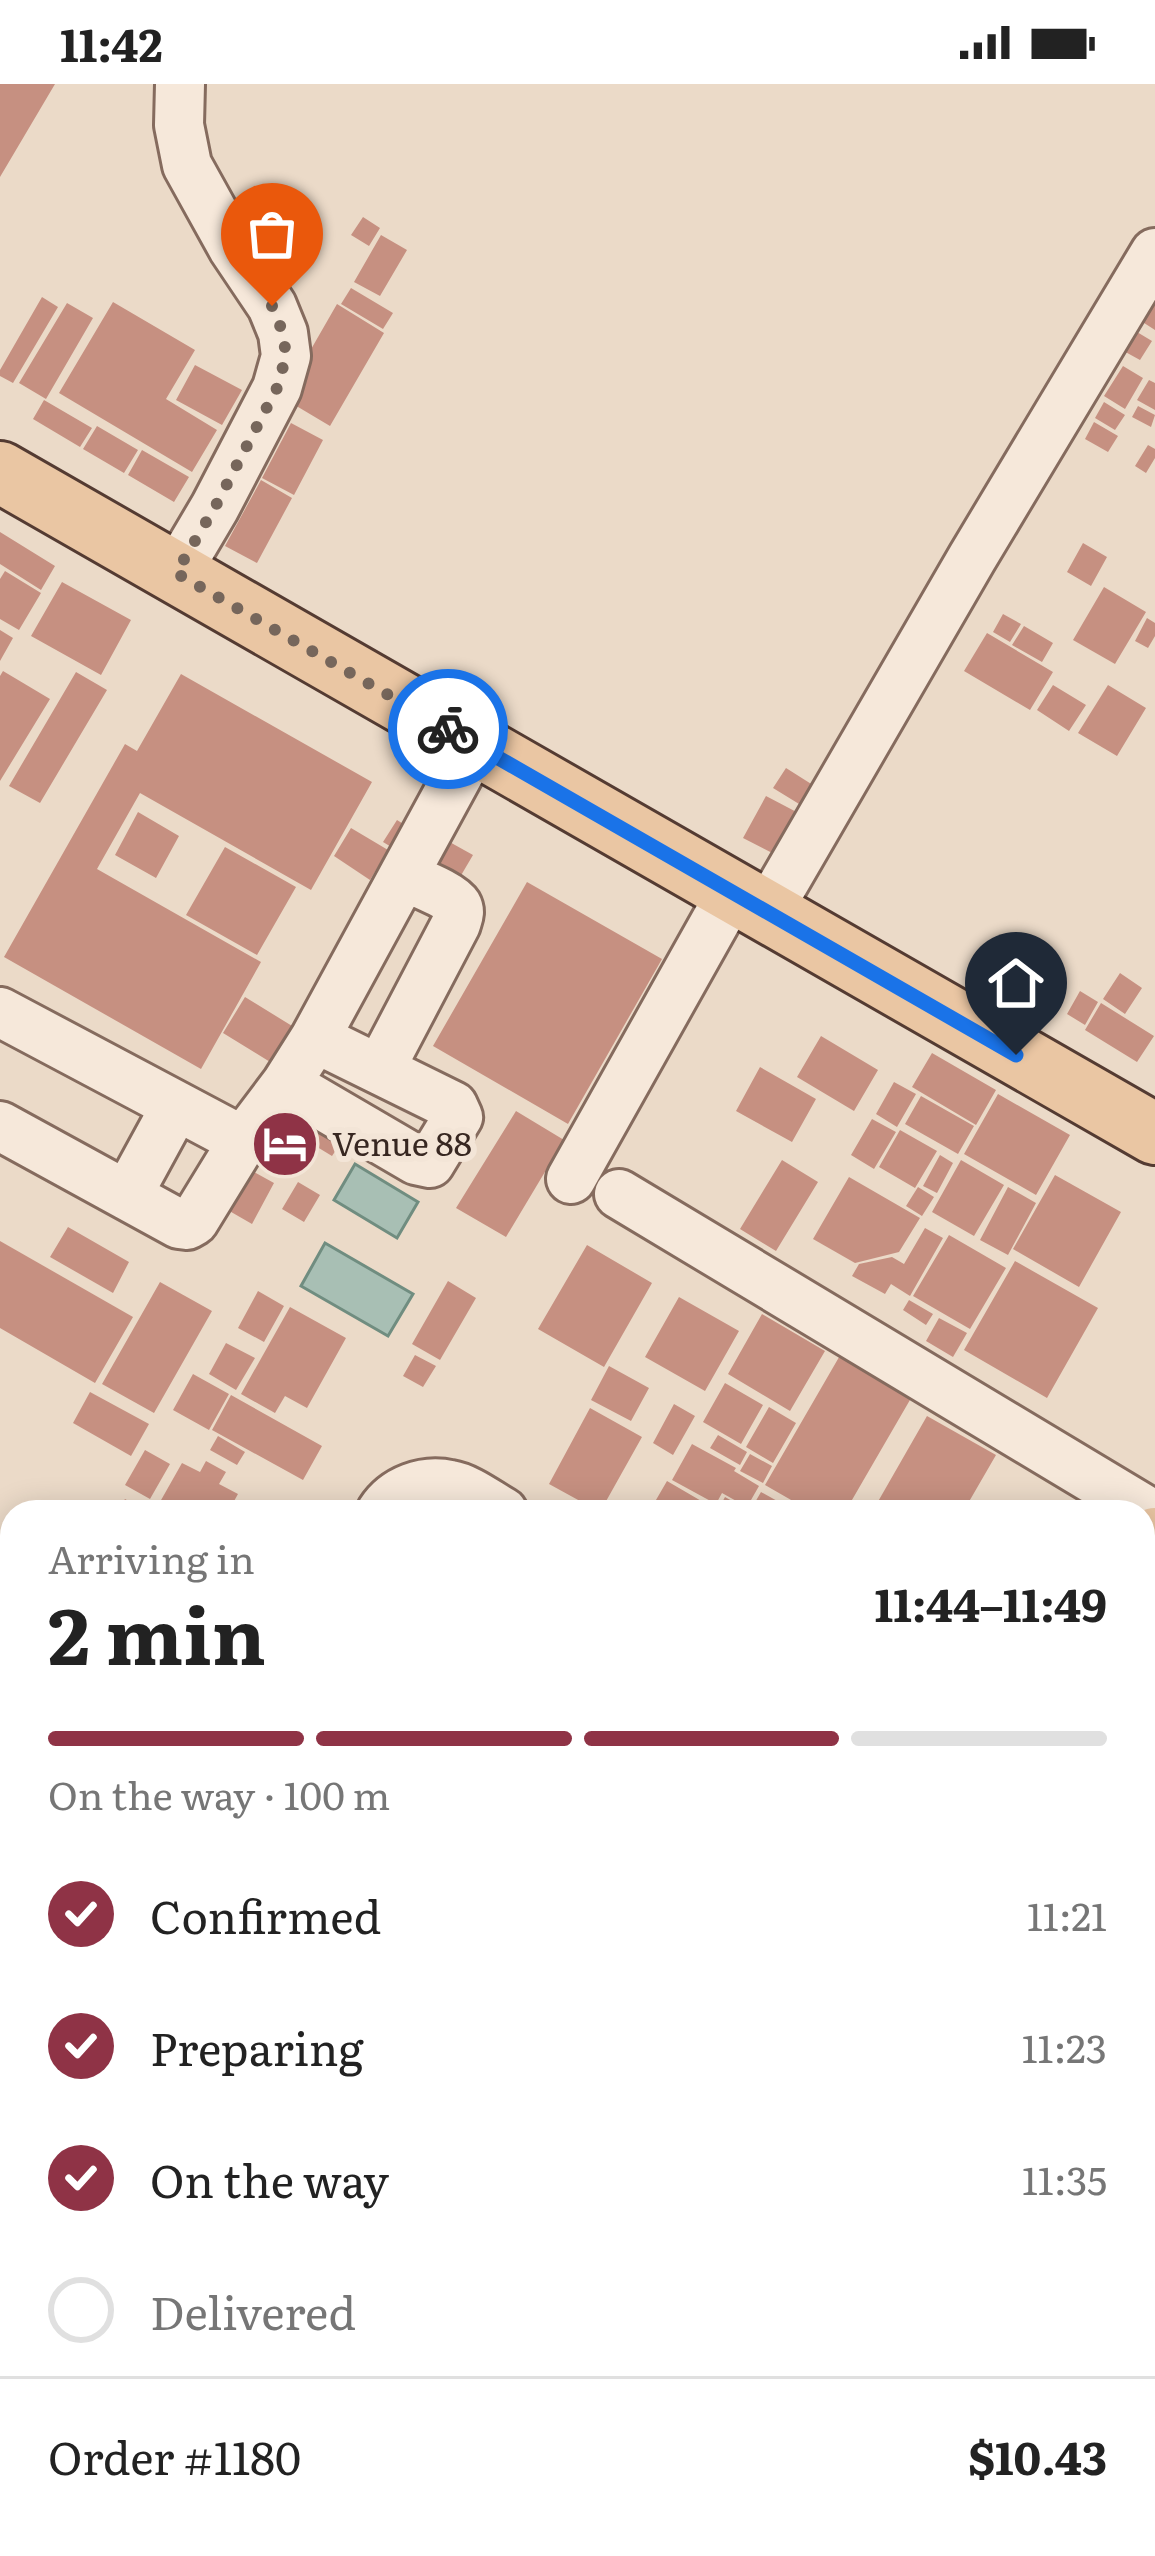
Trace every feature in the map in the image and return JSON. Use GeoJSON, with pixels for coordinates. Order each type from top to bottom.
{"type":"FeatureCollection","features":[{"type":"Feature","properties":{"kind":"main road"},"geometry":{"type":"LineString","coordinates":[[0,472],[750,902],[1150,1124]]}},
{"type":"Feature","properties":{"kind":"street"},"geometry":{"type":"LineString","coordinates":[[176,573],[267,408],[286,356],[272,306],[187,165],[179,125],[180,84]]}},
{"type":"Feature","properties":{"kind":"street"},"geometry":{"type":"LineString","coordinates":[[571,1179],[972,558],[1155,253]]}},
{"type":"Feature","properties":{"kind":"street"},"geometry":{"type":"LineString","coordinates":[[0,1126],[179,1224],[187,1225],[199,1216],[243,1141],[315,1038],[475,744]]}},
{"type":"Feature","properties":{"kind":"street"},"geometry":{"type":"LineString","coordinates":[[380,1069],[460,913],[451,899],[404,875]]}},
{"type":"Feature","properties":{"kind":"street"},"geometry":{"type":"LineString","coordinates":[[0,1012],[243,1141]]}},
{"type":"Feature","properties":{"kind":"street"},"geometry":{"type":"LineString","coordinates":[[286,1084],[416,1160],[430,1163],[457,1112],[447,1102],[315,1038]]}},
{"type":"Feature","properties":{"kind":"street"},"geometry":{"type":"LineString","coordinates":[[128,1194],[176,1106]]}},
{"type":"Feature","properties":{"kind":"street"},"geometry":{"type":"LineString","coordinates":[[619,1194],[1128,1500]]}},
{"type":"Feature","properties":{"kind":"street"},"geometry":{"type":"LineString","coordinates":[[388,1500],[415,1485],[451,1484],[481,1500]]}},
{"type":"Feature","properties":{"kind":"shaded area"},"geometry":{"type":"Polygon","coordinates":[[[355,1164],[418,1202],[397,1238],[334,1200],[355,1164]]]}},
{"type":"Feature","properties":{"kind":"shaded area"},"geometry":{"type":"Polygon","coordinates":[[[325,1243],[413,1294],[388,1336],[301,1286],[325,1243]]]}},
{"type":"Feature","properties":{"kind":"building"},"geometry":{"type":"Polygon","coordinates":[[[0,84],[55,84],[0,177],[0,84]]]}},
{"type":"Feature","properties":{"kind":"building"},"geometry":{"type":"Polygon","coordinates":[[[363,217],[380,228],[369,246],[351,235],[363,217]]]}},
{"type":"Feature","properties":{"kind":"building"},"geometry":{"type":"Polygon","coordinates":[[[381,235],[407,250],[380,296],[354,282],[381,235]]]}},
{"type":"Feature","properties":{"kind":"building"},"geometry":{"type":"Polygon","coordinates":[[[351,288],[393,313],[383,329],[341,304],[351,288]]]}},
{"type":"Feature","properties":{"kind":"building"},"geometry":{"type":"Polygon","coordinates":[[[42,297],[58,307],[13,383],[0,376],[0,370],[42,297]]]}},
{"type":"Feature","properties":{"kind":"building"},"geometry":{"type":"Polygon","coordinates":[[[1155,299],[1155,330],[1141,321],[1155,299]]]}},
{"type":"Feature","properties":{"kind":"building"},"geometry":{"type":"Polygon","coordinates":[[[113,302],[195,350],[166,399],[217,430],[192,472],[59,393],[113,302]]]}},
{"type":"Feature","properties":{"kind":"building"},"geometry":{"type":"Polygon","coordinates":[[[67,303],[93,318],[46,399],[19,383],[67,303]]]}},
{"type":"Feature","properties":{"kind":"building"},"geometry":{"type":"Polygon","coordinates":[[[337,304],[384,333],[330,426],[283,398],[337,304]]]}},
{"type":"Feature","properties":{"kind":"building"},"geometry":{"type":"Polygon","coordinates":[[[1132,329],[1152,341],[1140,360],[1120,349],[1132,329]]]}},
{"type":"Feature","properties":{"kind":"building"},"geometry":{"type":"Polygon","coordinates":[[[195,365],[242,390],[222,425],[176,400],[195,365]]]}},
{"type":"Feature","properties":{"kind":"building"},"geometry":{"type":"Polygon","coordinates":[[[1123,366],[1143,378],[1125,409],[1104,396],[1123,366]]]}},
{"type":"Feature","properties":{"kind":"building"},"geometry":{"type":"Polygon","coordinates":[[[1149,380],[1155,383],[1155,410],[1137,400],[1149,380]]]}},
{"type":"Feature","properties":{"kind":"building"},"geometry":{"type":"Polygon","coordinates":[[[44,400],[92,428],[80,447],[33,419],[44,400]]]}},
{"type":"Feature","properties":{"kind":"building"},"geometry":{"type":"Polygon","coordinates":[[[1104,402],[1125,415],[1115,430],[1095,418],[1104,402]]]}},
{"type":"Feature","properties":{"kind":"building"},"geometry":{"type":"Polygon","coordinates":[[[1138,406],[1155,415],[1151,427],[1132,417],[1138,406]]]}},
{"type":"Feature","properties":{"kind":"building"},"geometry":{"type":"Polygon","coordinates":[[[1094,422],[1118,436],[1108,452],[1085,439],[1094,422]]]}},
{"type":"Feature","properties":{"kind":"building"},"geometry":{"type":"Polygon","coordinates":[[[291,423],[323,440],[294,495],[262,478],[291,423]]]}},
{"type":"Feature","properties":{"kind":"building"},"geometry":{"type":"Polygon","coordinates":[[[97,426],[138,450],[124,473],[83,449],[97,426]]]}},
{"type":"Feature","properties":{"kind":"building"},"geometry":{"type":"Polygon","coordinates":[[[1148,445],[1155,449],[1155,458],[1146,473],[1135,466],[1148,445]]]}},
{"type":"Feature","properties":{"kind":"building"},"geometry":{"type":"Polygon","coordinates":[[[142,450],[189,477],[174,502],[128,475],[142,450]]]}},
{"type":"Feature","properties":{"kind":"building"},"geometry":{"type":"Polygon","coordinates":[[[261,480],[292,498],[257,563],[225,546],[261,480]]]}},
{"type":"Feature","properties":{"kind":"building"},"geometry":{"type":"Polygon","coordinates":[[[0,532],[55,566],[41,590],[0,564],[0,532]]]}},
{"type":"Feature","properties":{"kind":"building"},"geometry":{"type":"Polygon","coordinates":[[[1083,543],[1107,557],[1091,586],[1067,572],[1083,543]]]}},
{"type":"Feature","properties":{"kind":"building"},"geometry":{"type":"Polygon","coordinates":[[[5,571],[41,593],[19,630],[0,619],[0,579],[5,571]]]}},
{"type":"Feature","properties":{"kind":"building"},"geometry":{"type":"Polygon","coordinates":[[[62,582],[131,620],[101,675],[31,636],[62,582]]]}},
{"type":"Feature","properties":{"kind":"building"},"geometry":{"type":"Polygon","coordinates":[[[1104,587],[1146,612],[1115,664],[1073,640],[1104,587]]]}},
{"type":"Feature","properties":{"kind":"building"},"geometry":{"type":"Polygon","coordinates":[[[1003,614],[1021,624],[1010,642],[993,632],[1003,614]]]}},
{"type":"Feature","properties":{"kind":"building"},"geometry":{"type":"Polygon","coordinates":[[[1147,618],[1155,623],[1148,648],[1135,641],[1147,618]]]}},
{"type":"Feature","properties":{"kind":"building"},"geometry":{"type":"Polygon","coordinates":[[[1024,626],[1053,643],[1042,662],[1012,645],[1024,626]]]}},
{"type":"Feature","properties":{"kind":"building"},"geometry":{"type":"Polygon","coordinates":[[[0,630],[13,638],[0,661],[0,630]]]}},
{"type":"Feature","properties":{"kind":"building"},"geometry":{"type":"Polygon","coordinates":[[[987,633],[1053,672],[1030,710],[964,671],[987,633]]]}},
{"type":"Feature","properties":{"kind":"building"},"geometry":{"type":"Polygon","coordinates":[[[3,671],[50,699],[0,781],[0,676],[3,671]]]}},
{"type":"Feature","properties":{"kind":"building"},"geometry":{"type":"Polygon","coordinates":[[[76,672],[107,690],[40,803],[9,786],[76,672]]]}},
{"type":"Feature","properties":{"kind":"building"},"geometry":{"type":"Polygon","coordinates":[[[181,674],[372,782],[311,890],[140,793],[97,869],[261,962],[201,1069],[4,957],[125,744],[137,751],[181,674]]]}},
{"type":"Feature","properties":{"kind":"building"},"geometry":{"type":"Polygon","coordinates":[[[1053,685],[1086,705],[1069,731],[1037,710],[1053,685]]]}},
{"type":"Feature","properties":{"kind":"building"},"geometry":{"type":"Polygon","coordinates":[[[1108,685],[1146,708],[1117,756],[1078,733],[1108,685]]]}},
{"type":"Feature","properties":{"kind":"building"},"geometry":{"type":"Polygon","coordinates":[[[786,768],[816,787],[804,807],[773,788],[786,768]]]}},
{"type":"Feature","properties":{"kind":"building"},"geometry":{"type":"Polygon","coordinates":[[[766,796],[806,817],[784,859],[743,838],[766,796]]]}},
{"type":"Feature","properties":{"kind":"building"},"geometry":{"type":"Polygon","coordinates":[[[138,812],[179,836],[156,878],[115,855],[138,812]]]}},
{"type":"Feature","properties":{"kind":"building"},"geometry":{"type":"Polygon","coordinates":[[[397,820],[416,832],[403,854],[383,842],[397,820]]]}},
{"type":"Feature","properties":{"kind":"building"},"geometry":{"type":"Polygon","coordinates":[[[351,828],[388,850],[370,880],[334,856],[351,828]]]}},
{"type":"Feature","properties":{"kind":"building"},"geometry":{"type":"Polygon","coordinates":[[[446,840],[473,855],[453,889],[427,874],[446,840]]]}},
{"type":"Feature","properties":{"kind":"building"},"geometry":{"type":"Polygon","coordinates":[[[225,847],[296,887],[257,955],[186,915],[225,847]]]}},
{"type":"Feature","properties":{"kind":"building"},"geometry":{"type":"Polygon","coordinates":[[[527,882],[662,959],[568,1124],[433,1046],[527,882]]]}},
{"type":"Feature","properties":{"kind":"building"},"geometry":{"type":"Polygon","coordinates":[[[1120,973],[1142,988],[1125,1014],[1103,999],[1120,973]]]}},
{"type":"Feature","properties":{"kind":"building"},"geometry":{"type":"Polygon","coordinates":[[[1080,991],[1098,1002],[1085,1025],[1067,1014],[1080,991]]]}},
{"type":"Feature","properties":{"kind":"building"},"geometry":{"type":"Polygon","coordinates":[[[245,997],[297,1029],[275,1065],[223,1033],[245,997]]]}},
{"type":"Feature","properties":{"kind":"building"},"geometry":{"type":"Polygon","coordinates":[[[1101,1003],[1154,1036],[1137,1062],[1085,1030],[1101,1003]]]}},
{"type":"Feature","properties":{"kind":"building"},"geometry":{"type":"Polygon","coordinates":[[[821,1036],[878,1070],[854,1111],[797,1077],[821,1036]]]}},
{"type":"Feature","properties":{"kind":"building"},"geometry":{"type":"Polygon","coordinates":[[[932,1053],[996,1090],[976,1125],[912,1087],[932,1053]]]}},
{"type":"Feature","properties":{"kind":"building"},"geometry":{"type":"Polygon","coordinates":[[[760,1067],[816,1099],[792,1142],[736,1111],[760,1067]]]}},
{"type":"Feature","properties":{"kind":"building"},"geometry":{"type":"Polygon","coordinates":[[[894,1082],[916,1094],[897,1127],[876,1114],[894,1082]]]}},
{"type":"Feature","properties":{"kind":"building"},"geometry":{"type":"Polygon","coordinates":[[[998,1094],[1070,1135],[1036,1195],[964,1154],[998,1094]]]}},
{"type":"Feature","properties":{"kind":"building"},"geometry":{"type":"Polygon","coordinates":[[[921,1096],[974,1126],[958,1154],[905,1124],[921,1096]]]}},
{"type":"Feature","properties":{"kind":"building"},"geometry":{"type":"Polygon","coordinates":[[[516,1111],[564,1140],[506,1237],[456,1208],[516,1111]]]}},
{"type":"Feature","properties":{"kind":"building"},"geometry":{"type":"Polygon","coordinates":[[[320,1114],[348,1132],[332,1156],[304,1139],[320,1114]]]}},
{"type":"Feature","properties":{"kind":"building"},"geometry":{"type":"Polygon","coordinates":[[[872,1119],[896,1132],[874,1169],[851,1155],[872,1119]]]}},
{"type":"Feature","properties":{"kind":"building"},"geometry":{"type":"Polygon","coordinates":[[[900,1130],[937,1151],[915,1188],[879,1167],[900,1130]]]}},
{"type":"Feature","properties":{"kind":"building"},"geometry":{"type":"Polygon","coordinates":[[[940,1155],[953,1163],[937,1193],[923,1186],[940,1155]]]}},
{"type":"Feature","properties":{"kind":"building"},"geometry":{"type":"Polygon","coordinates":[[[782,1160],[818,1182],[776,1251],[740,1229],[782,1160]]]}},
{"type":"Feature","properties":{"kind":"building"},"geometry":{"type":"Polygon","coordinates":[[[961,1160],[1004,1185],[974,1236],[932,1212],[961,1160]]]}},
{"type":"Feature","properties":{"kind":"building"},"geometry":{"type":"Polygon","coordinates":[[[241,1165],[274,1183],[252,1224],[219,1205],[241,1165]]]}},
{"type":"Feature","properties":{"kind":"building"},"geometry":{"type":"Polygon","coordinates":[[[1055,1175],[1121,1212],[1079,1287],[1013,1249],[1055,1175]]]}},
{"type":"Feature","properties":{"kind":"building"},"geometry":{"type":"Polygon","coordinates":[[[849,1177],[920,1218],[899,1252],[855,1263],[813,1239],[849,1177]]]}},
{"type":"Feature","properties":{"kind":"building"},"geometry":{"type":"Polygon","coordinates":[[[298,1182],[320,1195],[304,1222],[282,1209],[298,1182]]]}},
{"type":"Feature","properties":{"kind":"building"},"geometry":{"type":"Polygon","coordinates":[[[918,1187],[934,1197],[922,1216],[906,1206],[918,1187]]]}},
{"type":"Feature","properties":{"kind":"building"},"geometry":{"type":"Polygon","coordinates":[[[1008,1187],[1036,1203],[1008,1255],[980,1240],[1008,1187]]]}},
{"type":"Feature","properties":{"kind":"building"},"geometry":{"type":"Polygon","coordinates":[[[68,1227],[129,1262],[113,1293],[50,1257],[68,1227]]]}},
{"type":"Feature","properties":{"kind":"building"},"geometry":{"type":"Polygon","coordinates":[[[925,1228],[943,1238],[910,1296],[891,1284],[885,1294],[852,1276],[859,1264],[892,1257],[904,1264],[925,1228]]]}},
{"type":"Feature","properties":{"kind":"building"},"geometry":{"type":"Polygon","coordinates":[[[949,1235],[1006,1268],[970,1329],[913,1296],[949,1235]]]}},
{"type":"Feature","properties":{"kind":"building"},"geometry":{"type":"Polygon","coordinates":[[[0,1241],[133,1317],[95,1383],[0,1328],[0,1241]]]}},
{"type":"Feature","properties":{"kind":"building"},"geometry":{"type":"Polygon","coordinates":[[[587,1245],[652,1283],[604,1367],[538,1329],[587,1245]]]}},
{"type":"Feature","properties":{"kind":"building"},"geometry":{"type":"Polygon","coordinates":[[[1015,1261],[1098,1308],[1047,1398],[964,1350],[1015,1261]]]}},
{"type":"Feature","properties":{"kind":"building"},"geometry":{"type":"Polygon","coordinates":[[[448,1281],[476,1298],[440,1360],[412,1344],[448,1281]]]}},
{"type":"Feature","properties":{"kind":"building"},"geometry":{"type":"Polygon","coordinates":[[[160,1282],[212,1311],[154,1413],[102,1384],[160,1282]]]}},
{"type":"Feature","properties":{"kind":"building"},"geometry":{"type":"Polygon","coordinates":[[[258,1291],[284,1306],[264,1342],[238,1328],[258,1291]]]}},
{"type":"Feature","properties":{"kind":"building"},"geometry":{"type":"Polygon","coordinates":[[[679,1297],[739,1331],[705,1391],[645,1357],[679,1297]]]}},
{"type":"Feature","properties":{"kind":"building"},"geometry":{"type":"Polygon","coordinates":[[[909,1300],[933,1314],[926,1325],[903,1310],[909,1300]]]}},
{"type":"Feature","properties":{"kind":"building"},"geometry":{"type":"Polygon","coordinates":[[[290,1307],[346,1338],[307,1408],[285,1396],[275,1413],[241,1394],[290,1307]]]}},
{"type":"Feature","properties":{"kind":"building"},"geometry":{"type":"Polygon","coordinates":[[[762,1314],[825,1351],[790,1411],[728,1374],[762,1314]]]}},
{"type":"Feature","properties":{"kind":"building"},"geometry":{"type":"Polygon","coordinates":[[[939,1318],[967,1333],[953,1357],[926,1341],[939,1318]]]}},
{"type":"Feature","properties":{"kind":"building"},"geometry":{"type":"Polygon","coordinates":[[[226,1343],[255,1358],[236,1390],[209,1374],[226,1343]]]}},
{"type":"Feature","properties":{"kind":"building"},"geometry":{"type":"Polygon","coordinates":[[[842,1352],[914,1393],[852,1500],[791,1500],[765,1485],[842,1352]]]}},
{"type":"Feature","properties":{"kind":"building"},"geometry":{"type":"Polygon","coordinates":[[[415,1355],[436,1366],[423,1387],[403,1376],[415,1355]]]}},
{"type":"Feature","properties":{"kind":"building"},"geometry":{"type":"Polygon","coordinates":[[[609,1366],[649,1388],[631,1421],[591,1400],[609,1366]]]}},
{"type":"Feature","properties":{"kind":"building"},"geometry":{"type":"Polygon","coordinates":[[[193,1374],[229,1394],[209,1430],[173,1410],[193,1374]]]}},
{"type":"Feature","properties":{"kind":"building"},"geometry":{"type":"Polygon","coordinates":[[[725,1383],[763,1405],[741,1444],[703,1422],[725,1383]]]}},
{"type":"Feature","properties":{"kind":"building"},"geometry":{"type":"Polygon","coordinates":[[[90,1392],[149,1424],[131,1456],[73,1423],[90,1392]]]}},
{"type":"Feature","properties":{"kind":"building"},"geometry":{"type":"Polygon","coordinates":[[[231,1395],[322,1446],[303,1480],[212,1430],[231,1395]]]}},
{"type":"Feature","properties":{"kind":"building"},"geometry":{"type":"Polygon","coordinates":[[[674,1404],[695,1416],[673,1455],[653,1443],[674,1404]]]}},
{"type":"Feature","properties":{"kind":"building"},"geometry":{"type":"Polygon","coordinates":[[[769,1407],[796,1423],[773,1463],[746,1447],[769,1407]]]}},
{"type":"Feature","properties":{"kind":"building"},"geometry":{"type":"Polygon","coordinates":[[[590,1408],[642,1437],[607,1500],[578,1500],[549,1484],[590,1408]]]}},
{"type":"Feature","properties":{"kind":"building"},"geometry":{"type":"Polygon","coordinates":[[[927,1416],[996,1455],[970,1500],[879,1500],[927,1416]]]}},
{"type":"Feature","properties":{"kind":"building"},"geometry":{"type":"Polygon","coordinates":[[[718,1435],[747,1452],[740,1465],[710,1448],[718,1435]]]}},
{"type":"Feature","properties":{"kind":"building"},"geometry":{"type":"Polygon","coordinates":[[[218,1436],[245,1452],[237,1465],[210,1450],[218,1436]]]}},
{"type":"Feature","properties":{"kind":"building"},"geometry":{"type":"Polygon","coordinates":[[[692,1444],[759,1486],[751,1500],[734,1500],[722,1493],[718,1500],[709,1500],[672,1480],[692,1444]]]}},
{"type":"Feature","properties":{"kind":"building"},"geometry":{"type":"Polygon","coordinates":[[[145,1450],[170,1464],[150,1499],[125,1485],[145,1450]]]}},
{"type":"Feature","properties":{"kind":"building"},"geometry":{"type":"Polygon","coordinates":[[[750,1454],[772,1466],[763,1483],[740,1471],[750,1454]]]}},
{"type":"Feature","properties":{"kind":"building"},"geometry":{"type":"Polygon","coordinates":[[[206,1461],[226,1472],[219,1484],[238,1494],[235,1500],[161,1500],[182,1463],[200,1472],[206,1461]]]}},
{"type":"Feature","properties":{"kind":"building"},"geometry":{"type":"Polygon","coordinates":[[[667,1481],[700,1500],[656,1500],[667,1481]]]}},
{"type":"Feature","properties":{"kind":"way so far"},"geometry":{"type":"LineString","coordinates":[[272,306],[286,356],[277,388],[176,573],[448,729]]}},
{"type":"Feature","properties":{"kind":"place","name":"Venue 88"},"geometry":{"type":"Point","coordinates":[285,1144]}},
{"type":"Feature","properties":{"kind":"route"},"geometry":{"type":"LineString","coordinates":[[448,729],[1016,1055]]}}]}
